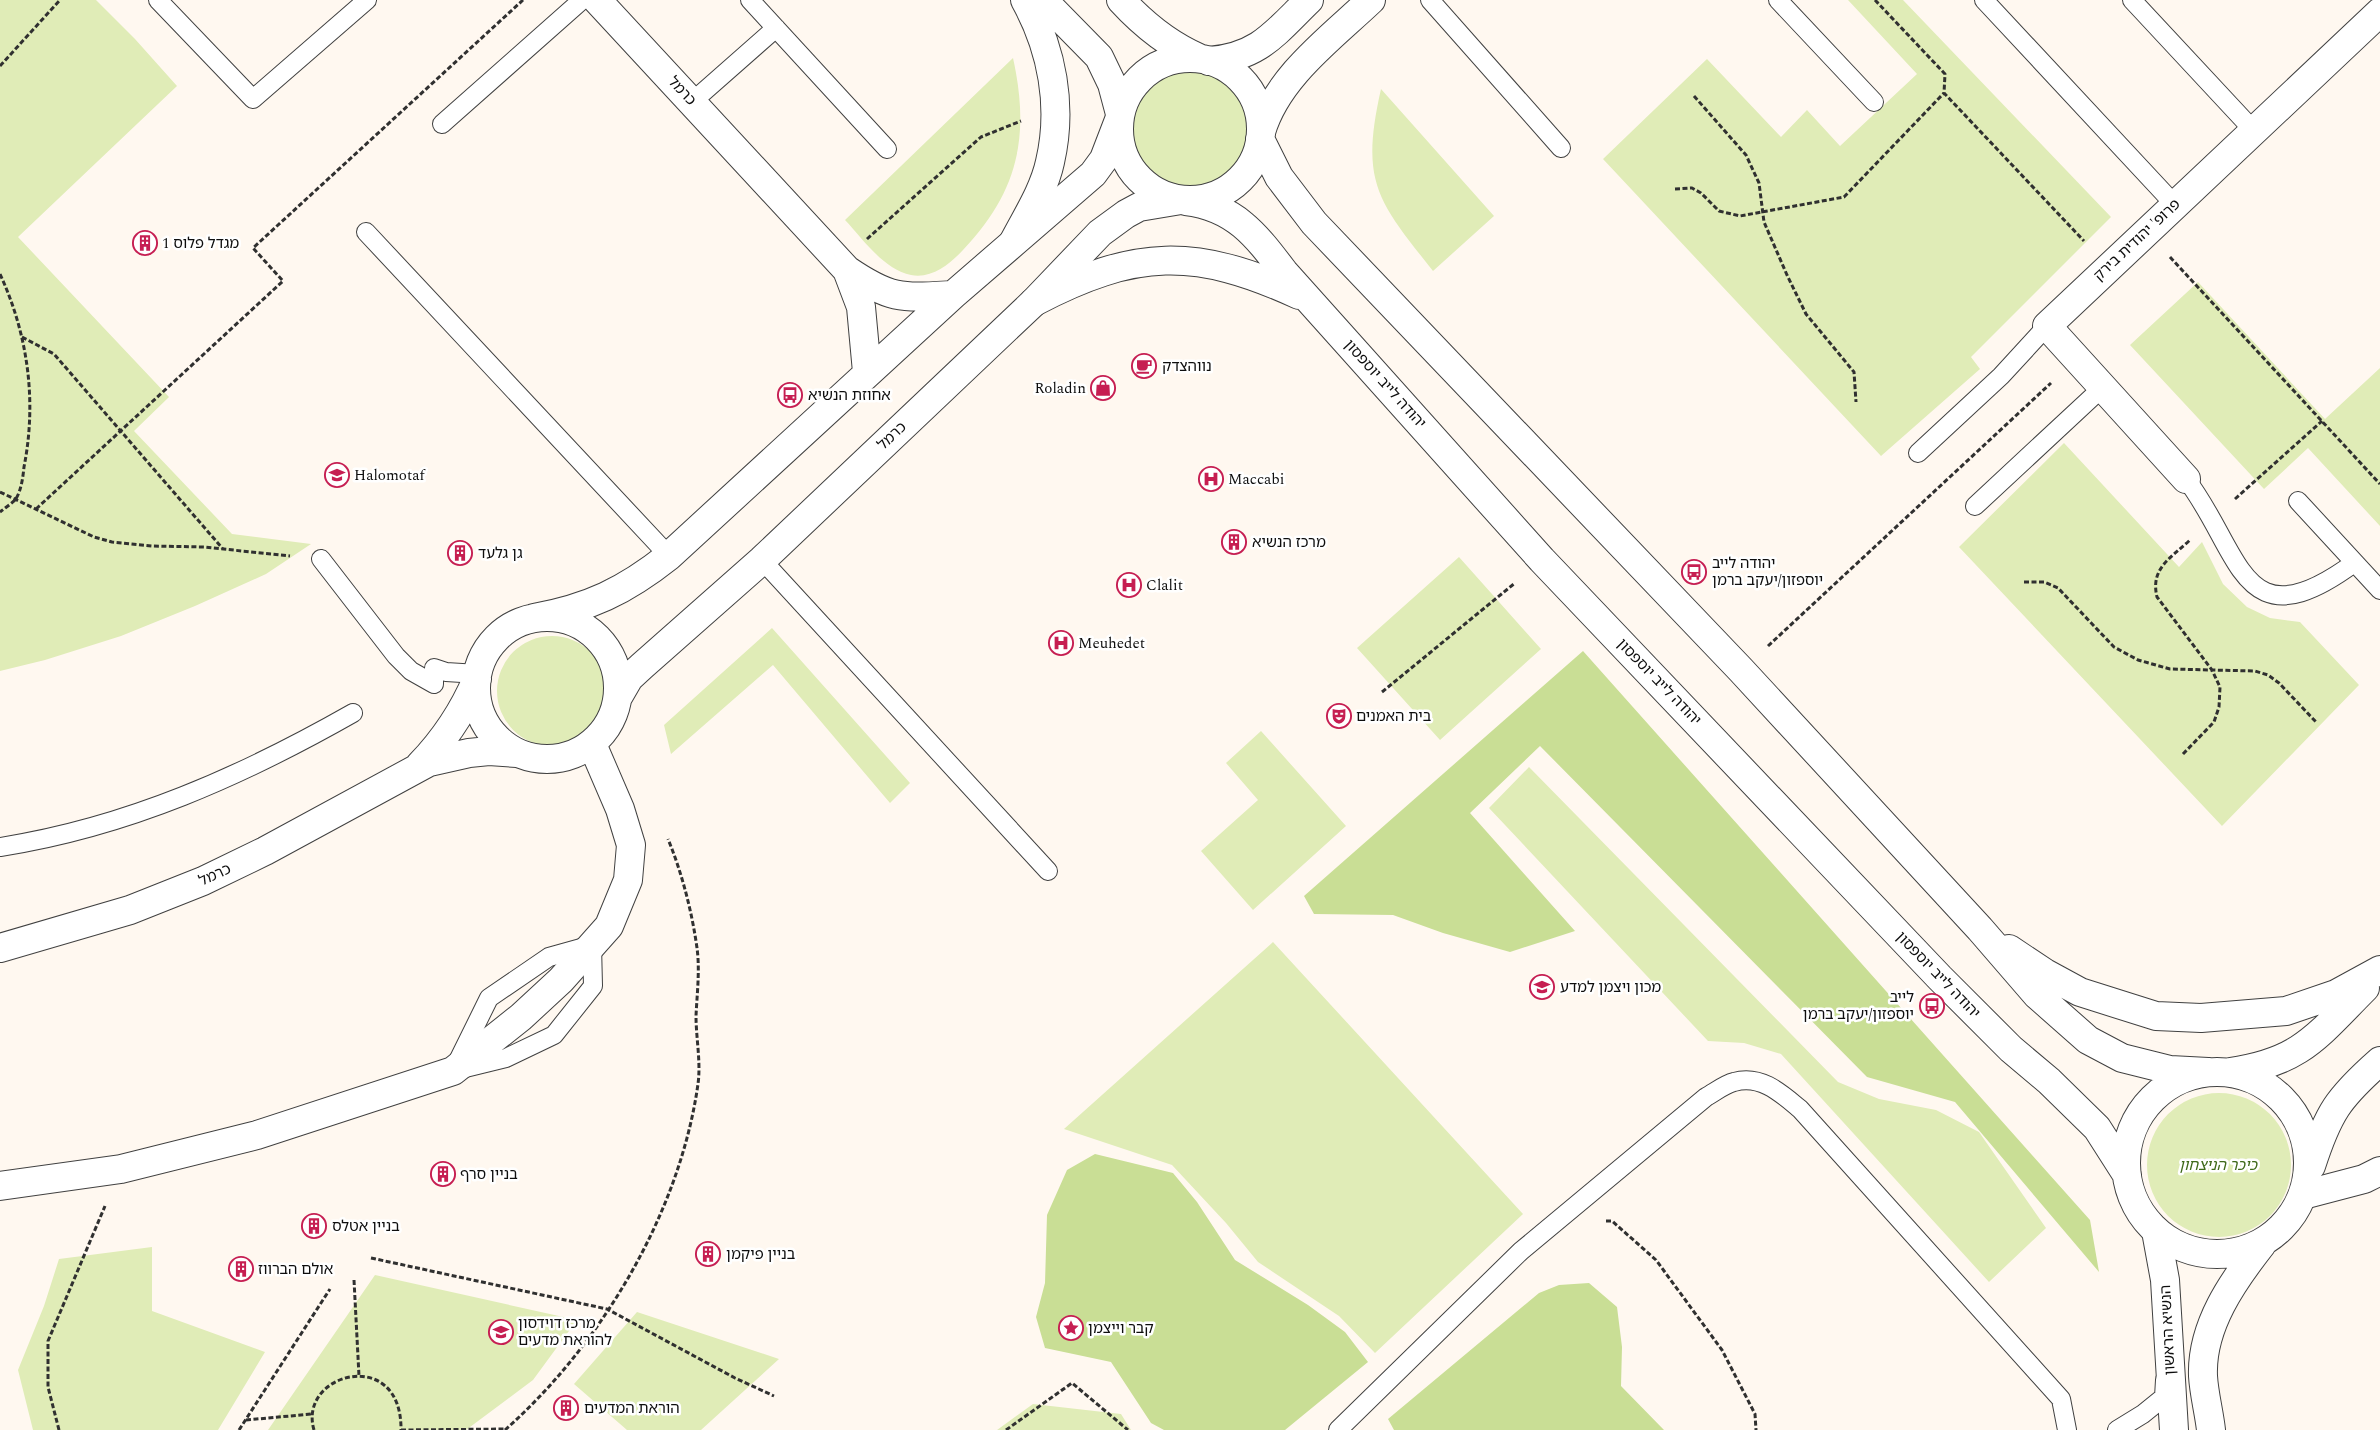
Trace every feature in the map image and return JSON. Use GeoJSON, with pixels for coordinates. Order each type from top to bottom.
{"type":"FeatureCollection","features":[{"type":"Feature","properties":{"kind":"street","name":"כרמל"},"geometry":{"type":"LineString","coordinates":[[598,0],[844,266],[872,286],[899,296],[953,295]]}},
{"type":"Feature","properties":{"kind":"street"},"geometry":{"type":"LineString","coordinates":[[1014,241],[1040,190],[1050,163],[1055,135],[1056,107],[1053,77],[1046,47],[1025,0]]}},
{"type":"Feature","properties":{"kind":"street"},"geometry":{"type":"LineString","coordinates":[[534,618],[566,620],[586,629],[595,636],[610,654],[614,664],[618,698],[612,718],[600,737],[592,744],[582,751],[560,759],[539,759],[518,753],[499,741],[485,723],[477,701],[477,677],[483,658],[494,640],[513,626],[534,618],[576,609],[608,596],[640,579],[668,556],[953,295],[1093,174],[1104,159],[1120,117],[1112,84],[1099,57],[1044,0]]}},
{"type":"Feature","properties":{"kind":"street"},"geometry":{"type":"LineString","coordinates":[[1121,0],[1140,20],[1180,50],[1237,76],[1250,91],[1259,110],[1260,136],[1279,177],[1314,224],[1741,670],[1980,928],[2037,995],[2088,1040],[2122,1058],[2170,1070],[2218,1072],[2266,1086],[2276,1093],[2300,1124],[2308,1149],[2306,1185]]}},
{"type":"Feature","properties":{"kind":"street"},"geometry":{"type":"LineString","coordinates":[[1309,0],[1264,44],[1236,58],[1167,62],[1148,71],[1133,86],[1123,104],[1118,131],[1123,153],[1134,173],[1141,181],[1159,194],[1184,201],[1217,195],[1235,184],[1243,177],[1254,160],[1270,106],[1288,79],[1371,0]]}},
{"type":"Feature","properties":{"kind":"street","name":"פרופ' יהודית בירק"},"geometry":{"type":"LineString","coordinates":[[2046,326],[2380,12]]}},
{"type":"Feature","properties":{"kind":"street","name":"כרמל"},"geometry":{"type":"LineString","coordinates":[[618,698],[629,678],[762,560],[1034,302],[1100,233],[1139,207],[1184,201]]}},
{"type":"Feature","properties":{"kind":"street","name":"יהודה לייב יוספסון"},"geometry":{"type":"LineString","coordinates":[[1184,201],[1204,203],[1223,210],[1244,224],[1257,236],[1308,299],[1542,560],[1933,971],[2011,1049],[2048,1080],[2097,1128],[2126,1175]]}},
{"type":"Feature","properties":{"kind":"street"},"geometry":{"type":"LineString","coordinates":[[1034,302],[1087,276],[1130,263],[1154,260],[1206,263],[1231,268],[1259,276],[1308,299]]}},
{"type":"Feature","properties":{"kind":"street","name":"כרמל"},"geometry":{"type":"LineString","coordinates":[[844,266],[861,307],[867,372]]}},
{"type":"Feature","properties":{"kind":"street"},"geometry":{"type":"LineString","coordinates":[[2046,326],[2103,386],[2186,479]]}},
{"type":"Feature","properties":{"kind":"street","name":"כרמל"},"geometry":{"type":"LineString","coordinates":[[416,768],[434,751],[452,726],[477,677]]}},
{"type":"Feature","properties":{"kind":"street"},"geometry":{"type":"LineString","coordinates":[[0,1186],[121,1169],[257,1135],[453,1071],[521,1017],[561,980],[608,926],[628,880],[631,845],[620,809],[592,744]]}},
{"type":"Feature","properties":{"kind":"street","name":"כרמל"},"geometry":{"type":"LineString","coordinates":[[0,948],[130,910],[203,882],[300,833],[429,762],[459,754],[489,751],[518,753]]}},
{"type":"Feature","properties":{"kind":"street"},"geometry":{"type":"LineString","coordinates":[[1980,928],[2045,973],[2080,992],[2156,1016],[2201,1018],[2286,1011],[2336,994],[2380,971]]}},
{"type":"Feature","properties":{"kind":"street"},"geometry":{"type":"LineString","coordinates":[[2262,1244],[2226,1255],[2200,1254],[2176,1245],[2156,1231],[2136,1205],[2126,1175],[2129,1139],[2146,1106],[2174,1082],[2218,1072],[2275,1063],[2304,1047],[2320,1034],[2380,971]]}},
{"type":"Feature","properties":{"kind":"street"},"geometry":{"type":"LineString","coordinates":[[2211,1430],[2203,1376],[2205,1349],[2213,1321],[2239,1274],[2262,1244],[2287,1223],[2306,1185],[2330,1114],[2344,1094],[2380,1061]]}},
{"type":"Feature","properties":{"kind":"street"},"geometry":{"type":"LineString","coordinates":[[2306,1185],[2364,1180],[2380,1171]]}},
{"type":"Feature","properties":{"kind":"street","name":"הנשיא הראשון"},"geometry":{"type":"LineString","coordinates":[[2156,1231],[2166,1280],[2174,1430]]}},
{"type":"Feature","properties":{"kind":"lane"},"geometry":{"type":"LineString","coordinates":[[158,0],[254,99],[367,0]]}},
{"type":"Feature","properties":{"kind":"lane"},"geometry":{"type":"LineString","coordinates":[[442,124],[582,0]]}},
{"type":"Feature","properties":{"kind":"lane"},"geometry":{"type":"LineString","coordinates":[[750,0],[887,149]]}},
{"type":"Feature","properties":{"kind":"lane"},"geometry":{"type":"LineString","coordinates":[[1430,0],[1561,148]]}},
{"type":"Feature","properties":{"kind":"lane"},"geometry":{"type":"LineString","coordinates":[[1778,0],[1874,102]]}},
{"type":"Feature","properties":{"kind":"lane"},"geometry":{"type":"LineString","coordinates":[[1984,0],[2175,205]]}},
{"type":"Feature","properties":{"kind":"lane"},"geometry":{"type":"LineString","coordinates":[[2132,0],[2254,131]]}},
{"type":"Feature","properties":{"kind":"lane"},"geometry":{"type":"LineString","coordinates":[[692,102],[776,28]]}},
{"type":"Feature","properties":{"kind":"lane"},"geometry":{"type":"LineString","coordinates":[[366,232],[668,556]]}},
{"type":"Feature","properties":{"kind":"lane"},"geometry":{"type":"LineString","coordinates":[[1918,453],[2002,376],[2046,326]]}},
{"type":"Feature","properties":{"kind":"lane"},"geometry":{"type":"LineString","coordinates":[[1975,506],[2103,386]]}},
{"type":"Feature","properties":{"kind":"lane"},"geometry":{"type":"LineString","coordinates":[[2186,479],[2201,498],[2232,559],[2244,575],[2256,586],[2268,593],[2281,596],[2309,591],[2324,584],[2354,563]]}},
{"type":"Feature","properties":{"kind":"lane"},"geometry":{"type":"LineString","coordinates":[[2298,501],[2380,590]]}},
{"type":"Feature","properties":{"kind":"lane"},"geometry":{"type":"LineString","coordinates":[[321,559],[396,656],[411,671],[434,684],[434,668],[477,677]]}},
{"type":"Feature","properties":{"kind":"lane"},"geometry":{"type":"LineString","coordinates":[[762,560],[1048,871]]}},
{"type":"Feature","properties":{"kind":"lane"},"geometry":{"type":"LineString","coordinates":[[0,847],[92,828],[147,811],[252,767],[353,713]]}},
{"type":"Feature","properties":{"kind":"lane"},"geometry":{"type":"LineString","coordinates":[[1338,1430],[1521,1251],[1550,1226],[1706,1097],[1734,1082],[1759,1080],[1782,1094],[1800,1109],[2061,1400],[2067,1430]]}},
{"type":"Feature","properties":{"kind":"lane"},"geometry":{"type":"LineString","coordinates":[[2117,1430],[2143,1414],[2164,1397],[2170,1337]]}},
{"type":"Feature","properties":{"kind":"path"},"geometry":{"type":"LineString","coordinates":[[0,66],[60,0]]}},
{"type":"Feature","properties":{"kind":"path"},"geometry":{"type":"LineString","coordinates":[[36,509],[283,282],[253,248],[523,0]]}},
{"type":"Feature","properties":{"kind":"path"},"geometry":{"type":"LineString","coordinates":[[1674,190],[1692,188],[1701,193],[1719,210],[1740,216],[1844,197],[1944,93],[1945,74],[1875,0]]}},
{"type":"Feature","properties":{"kind":"path"},"geometry":{"type":"LineString","coordinates":[[1944,93],[2109,267]]}},
{"type":"Feature","properties":{"kind":"path"},"geometry":{"type":"LineString","coordinates":[[1694,96],[1746,155],[1759,183],[1762,213],[1787,274],[1806,314],[1854,372],[1856,402]]}},
{"type":"Feature","properties":{"kind":"path"},"geometry":{"type":"LineString","coordinates":[[844,266],[980,136],[1056,107]]}},
{"type":"Feature","properties":{"kind":"path"},"geometry":{"type":"LineString","coordinates":[[2147,231],[2380,484]]}},
{"type":"Feature","properties":{"kind":"path"},"geometry":{"type":"LineString","coordinates":[[0,274],[22,336],[30,382],[30,429],[23,476],[16,499],[0,512]]}},
{"type":"Feature","properties":{"kind":"path"},"geometry":{"type":"LineString","coordinates":[[22,336],[54,354],[223,549]]}},
{"type":"Feature","properties":{"kind":"path"},"geometry":{"type":"LineString","coordinates":[[1741,670],[2077,359]]}},
{"type":"Feature","properties":{"kind":"path"},"geometry":{"type":"LineString","coordinates":[[0,492],[94,537],[112,542],[223,549],[321,559]]}},
{"type":"Feature","properties":{"kind":"path"},"geometry":{"type":"LineString","coordinates":[[2024,582],[2044,582],[2058,588],[2114,647],[2138,660],[2170,669],[2255,671],[2268,675],[2317,723]]}},
{"type":"Feature","properties":{"kind":"path"},"geometry":{"type":"LineString","coordinates":[[1382,692],[1486,607]]}},
{"type":"Feature","properties":{"kind":"path"},"geometry":{"type":"LineString","coordinates":[[314,1430],[312,1414],[318,1397],[329,1385],[344,1377],[359,1376],[373,1378],[393,1394],[401,1413],[401,1430],[506,1429],[555,1378],[589,1336],[635,1268],[664,1208],[689,1134],[698,1081],[696,1040],[697,949],[678,863],[666,836]]}},
{"type":"Feature","properties":{"kind":"path"},"geometry":{"type":"LineString","coordinates":[[59,1430],[48,1387],[48,1341],[121,1169]]}},
{"type":"Feature","properties":{"kind":"path"},"geometry":{"type":"LineString","coordinates":[[1604,1221],[1612,1222],[1656,1260],[1717,1343],[1755,1414],[1756,1430]]}},
{"type":"Feature","properties":{"kind":"path"},"geometry":{"type":"LineString","coordinates":[[371,1258],[607,1309],[735,1378],[774,1396]]}},
{"type":"Feature","properties":{"kind":"path"},"geometry":{"type":"LineString","coordinates":[[354,1280],[359,1376]]}},
{"type":"Feature","properties":{"kind":"path"},"geometry":{"type":"LineString","coordinates":[[239,1430],[330,1289]]}},
{"type":"Feature","properties":{"kind":"path"},"geometry":{"type":"LineString","coordinates":[[1006,1430],[1072,1383],[1128,1430]]}},
{"type":"Feature","properties":{"kind":"path"},"geometry":{"type":"LineString","coordinates":[[246,1420],[312,1414]]}},
{"type":"Feature","properties":{"kind":"green space"},"geometry":{"type":"Polygon","coordinates":[[[0,0],[96,0],[135,39],[177,86],[18,237],[169,397],[134,431],[232,534],[311,544],[266,574],[195,606],[121,636],[45,660],[0,671],[0,0]]]}},
{"type":"Feature","properties":{"kind":"green space"},"geometry":{"type":"Polygon","coordinates":[[[1848,0],[1903,0],[2111,217],[1971,357],[1980,369],[1881,456],[1603,159],[1707,59],[1781,137],[1807,110],[1840,146],[1917,74],[1848,0]]]}},
{"type":"Feature","properties":{"kind":"green space"},"geometry":{"type":"Polygon","coordinates":[[[1013,58],[1020,112],[1019,137],[1015,161],[1008,184],[997,206],[982,228],[963,250],[940,269],[933,273],[919,276],[901,272],[891,267],[874,252],[845,220],[1013,58]]]}},
{"type":"Feature","properties":{"kind":"green space"},"geometry":{"type":"Polygon","coordinates":[[[1191,63],[1204,64],[1216,68],[1238,82],[1252,104],[1256,116],[1256,142],[1252,154],[1238,176],[1216,190],[1204,194],[1191,195],[1178,194],[1166,190],[1144,176],[1130,154],[1126,142],[1125,129],[1126,116],[1130,104],[1144,82],[1166,68],[1178,64],[1191,63]]]}},
{"type":"Feature","properties":{"kind":"green space"},"geometry":{"type":"Polygon","coordinates":[[[1381,89],[1494,216],[1433,271],[1398,226],[1386,207],[1378,188],[1373,169],[1372,147],[1381,89]]]}},
{"type":"Feature","properties":{"kind":"green space"},"geometry":{"type":"Polygon","coordinates":[[[2198,282],[2325,419],[2380,368],[2380,526],[2308,448],[2264,489],[2130,345],[2198,282]]]}},
{"type":"Feature","properties":{"kind":"green space"},"geometry":{"type":"Polygon","coordinates":[[[2064,443],[2179,567],[2202,542],[2223,584],[2247,607],[2270,618],[2300,622],[2359,685],[2222,826],[1959,547],[2064,443]]]}},
{"type":"Feature","properties":{"kind":"green space"},"geometry":{"type":"Polygon","coordinates":[[[1459,557],[1541,649],[1440,740],[1357,648],[1459,557]]]}},
{"type":"Feature","properties":{"kind":"green space"},"geometry":{"type":"Polygon","coordinates":[[[772,628],[910,783],[890,803],[773,665],[671,754],[664,725],[772,628]]]}},
{"type":"Feature","properties":{"kind":"green space"},"geometry":{"type":"Polygon","coordinates":[[[552,636],[573,640],[591,652],[603,670],[607,691],[603,712],[591,730],[573,742],[552,746],[531,742],[513,730],[501,712],[497,691],[501,670],[513,652],[531,640],[552,636]]]}},
{"type":"Feature","properties":{"kind":"green space"},"geometry":{"type":"Polygon","coordinates":[[[1583,651],[2090,1220],[2099,1272],[1955,1102],[1867,1077],[1540,746],[1470,813],[1575,931],[1510,952],[1443,933],[1393,915],[1314,914],[1304,896],[1583,651]]]}},
{"type":"Feature","properties":{"kind":"green space"},"geometry":{"type":"Polygon","coordinates":[[[1261,731],[1346,826],[1253,910],[1201,851],[1258,800],[1226,763],[1261,731]]]}},
{"type":"Feature","properties":{"kind":"green space"},"geometry":{"type":"Polygon","coordinates":[[[1529,767],[1838,1082],[1879,1099],[1936,1110],[1979,1132],[2046,1228],[1989,1282],[1781,1054],[1744,1043],[1708,1041],[1489,808],[1529,767]]]}},
{"type":"Feature","properties":{"kind":"green space"},"geometry":{"type":"Polygon","coordinates":[[[1273,942],[1523,1214],[1375,1353],[1339,1316],[1258,1262],[1226,1223],[1172,1165],[1064,1129],[1273,942]]]}},
{"type":"Feature","properties":{"kind":"green space","name":"כיכר הניצחון"},"geometry":{"type":"Polygon","coordinates":[[[2219,1093],[2246,1099],[2270,1114],[2285,1138],[2291,1165],[2285,1192],[2270,1216],[2246,1231],[2219,1237],[2192,1231],[2168,1216],[2153,1192],[2147,1165],[2153,1138],[2168,1114],[2192,1099],[2219,1093]]]}},
{"type":"Feature","properties":{"kind":"green space"},"geometry":{"type":"Polygon","coordinates":[[[1095,1154],[1173,1173],[1197,1202],[1235,1260],[1308,1305],[1345,1332],[1368,1362],[1285,1430],[1164,1430],[1151,1423],[1111,1362],[1045,1348],[1036,1317],[1045,1283],[1047,1215],[1067,1170],[1095,1154]]]}},
{"type":"Feature","properties":{"kind":"green space"},"geometry":{"type":"Polygon","coordinates":[[[152,1247],[152,1311],[265,1352],[218,1430],[33,1430],[18,1370],[44,1306],[59,1259],[152,1247]]]}},
{"type":"Feature","properties":{"kind":"green space"},"geometry":{"type":"Polygon","coordinates":[[[375,1275],[577,1320],[533,1380],[466,1430],[268,1430],[375,1275]]]}},
{"type":"Feature","properties":{"kind":"green space"},"geometry":{"type":"Polygon","coordinates":[[[1589,1283],[1617,1307],[1622,1347],[1621,1386],[1664,1430],[1394,1430],[1388,1419],[1539,1293],[1559,1285],[1589,1283]]]}},
{"type":"Feature","properties":{"kind":"green space"},"geometry":{"type":"Polygon","coordinates":[[[637,1312],[779,1359],[701,1430],[627,1430],[574,1384],[637,1312]]]}},
{"type":"Feature","properties":{"kind":"green space"},"geometry":{"type":"Polygon","coordinates":[[[1033,1404],[1121,1414],[1131,1430],[997,1430],[1033,1404]]]}},
{"type":"Feature","properties":{"kind":"place","name":"מגדל פלוס 1"},"geometry":{"type":"Point","coordinates":[145,243]}},
{"type":"Feature","properties":{"kind":"place","name":"נווהצדק"},"geometry":{"type":"Point","coordinates":[1144,366]}},
{"type":"Feature","properties":{"kind":"place","name":"Roladin"},"geometry":{"type":"Point","coordinates":[1103,388]}},
{"type":"Feature","properties":{"kind":"place","name":"אחוזת הנשיא"},"geometry":{"type":"Point","coordinates":[790,395]}},
{"type":"Feature","properties":{"kind":"place","name":"Halomotaf"},"geometry":{"type":"Point","coordinates":[337,475]}},
{"type":"Feature","properties":{"kind":"place","name":"Maccabi"},"geometry":{"type":"Point","coordinates":[1211,479]}},
{"type":"Feature","properties":{"kind":"place","name":"מרכז הנשיא"},"geometry":{"type":"Point","coordinates":[1234,542]}},
{"type":"Feature","properties":{"kind":"place","name":"גן גלעד"},"geometry":{"type":"Point","coordinates":[460,553]}},
{"type":"Feature","properties":{"kind":"place","name":"יהודה לייב יוספזון/יעקב ברמן"},"geometry":{"type":"Point","coordinates":[1694,572]}},
{"type":"Feature","properties":{"kind":"place","name":"Clalit"},"geometry":{"type":"Point","coordinates":[1129,585]}},
{"type":"Feature","properties":{"kind":"place","name":"Meuhedet"},"geometry":{"type":"Point","coordinates":[1061,643]}},
{"type":"Feature","properties":{"kind":"place","name":"בית האמנים"},"geometry":{"type":"Point","coordinates":[1339,716]}},
{"type":"Feature","properties":{"kind":"place","name":"מכון ויצמן למדע"},"geometry":{"type":"Point","coordinates":[1542,987]}},
{"type":"Feature","properties":{"kind":"place","name":"לייב יוספזון/יעקב ברמן"},"geometry":{"type":"Point","coordinates":[1932,1006]}},
{"type":"Feature","properties":{"kind":"place","name":"בניין סרף"},"geometry":{"type":"Point","coordinates":[443,1174]}},
{"type":"Feature","properties":{"kind":"place","name":"בניין אטלס"},"geometry":{"type":"Point","coordinates":[314,1226]}},
{"type":"Feature","properties":{"kind":"place","name":"בניין פיקמן"},"geometry":{"type":"Point","coordinates":[708,1254]}},
{"type":"Feature","properties":{"kind":"place","name":"אולם הברווז"},"geometry":{"type":"Point","coordinates":[241,1269]}},
{"type":"Feature","properties":{"kind":"place","name":"קבר וייצמן"},"geometry":{"type":"Point","coordinates":[1071,1328]}},
{"type":"Feature","properties":{"kind":"place","name":"מרכז דוידסון להוראת מדעים"},"geometry":{"type":"Point","coordinates":[501,1332]}},
{"type":"Feature","properties":{"kind":"place","name":"הוראת המדעים"},"geometry":{"type":"Point","coordinates":[566,1408]}}]}
